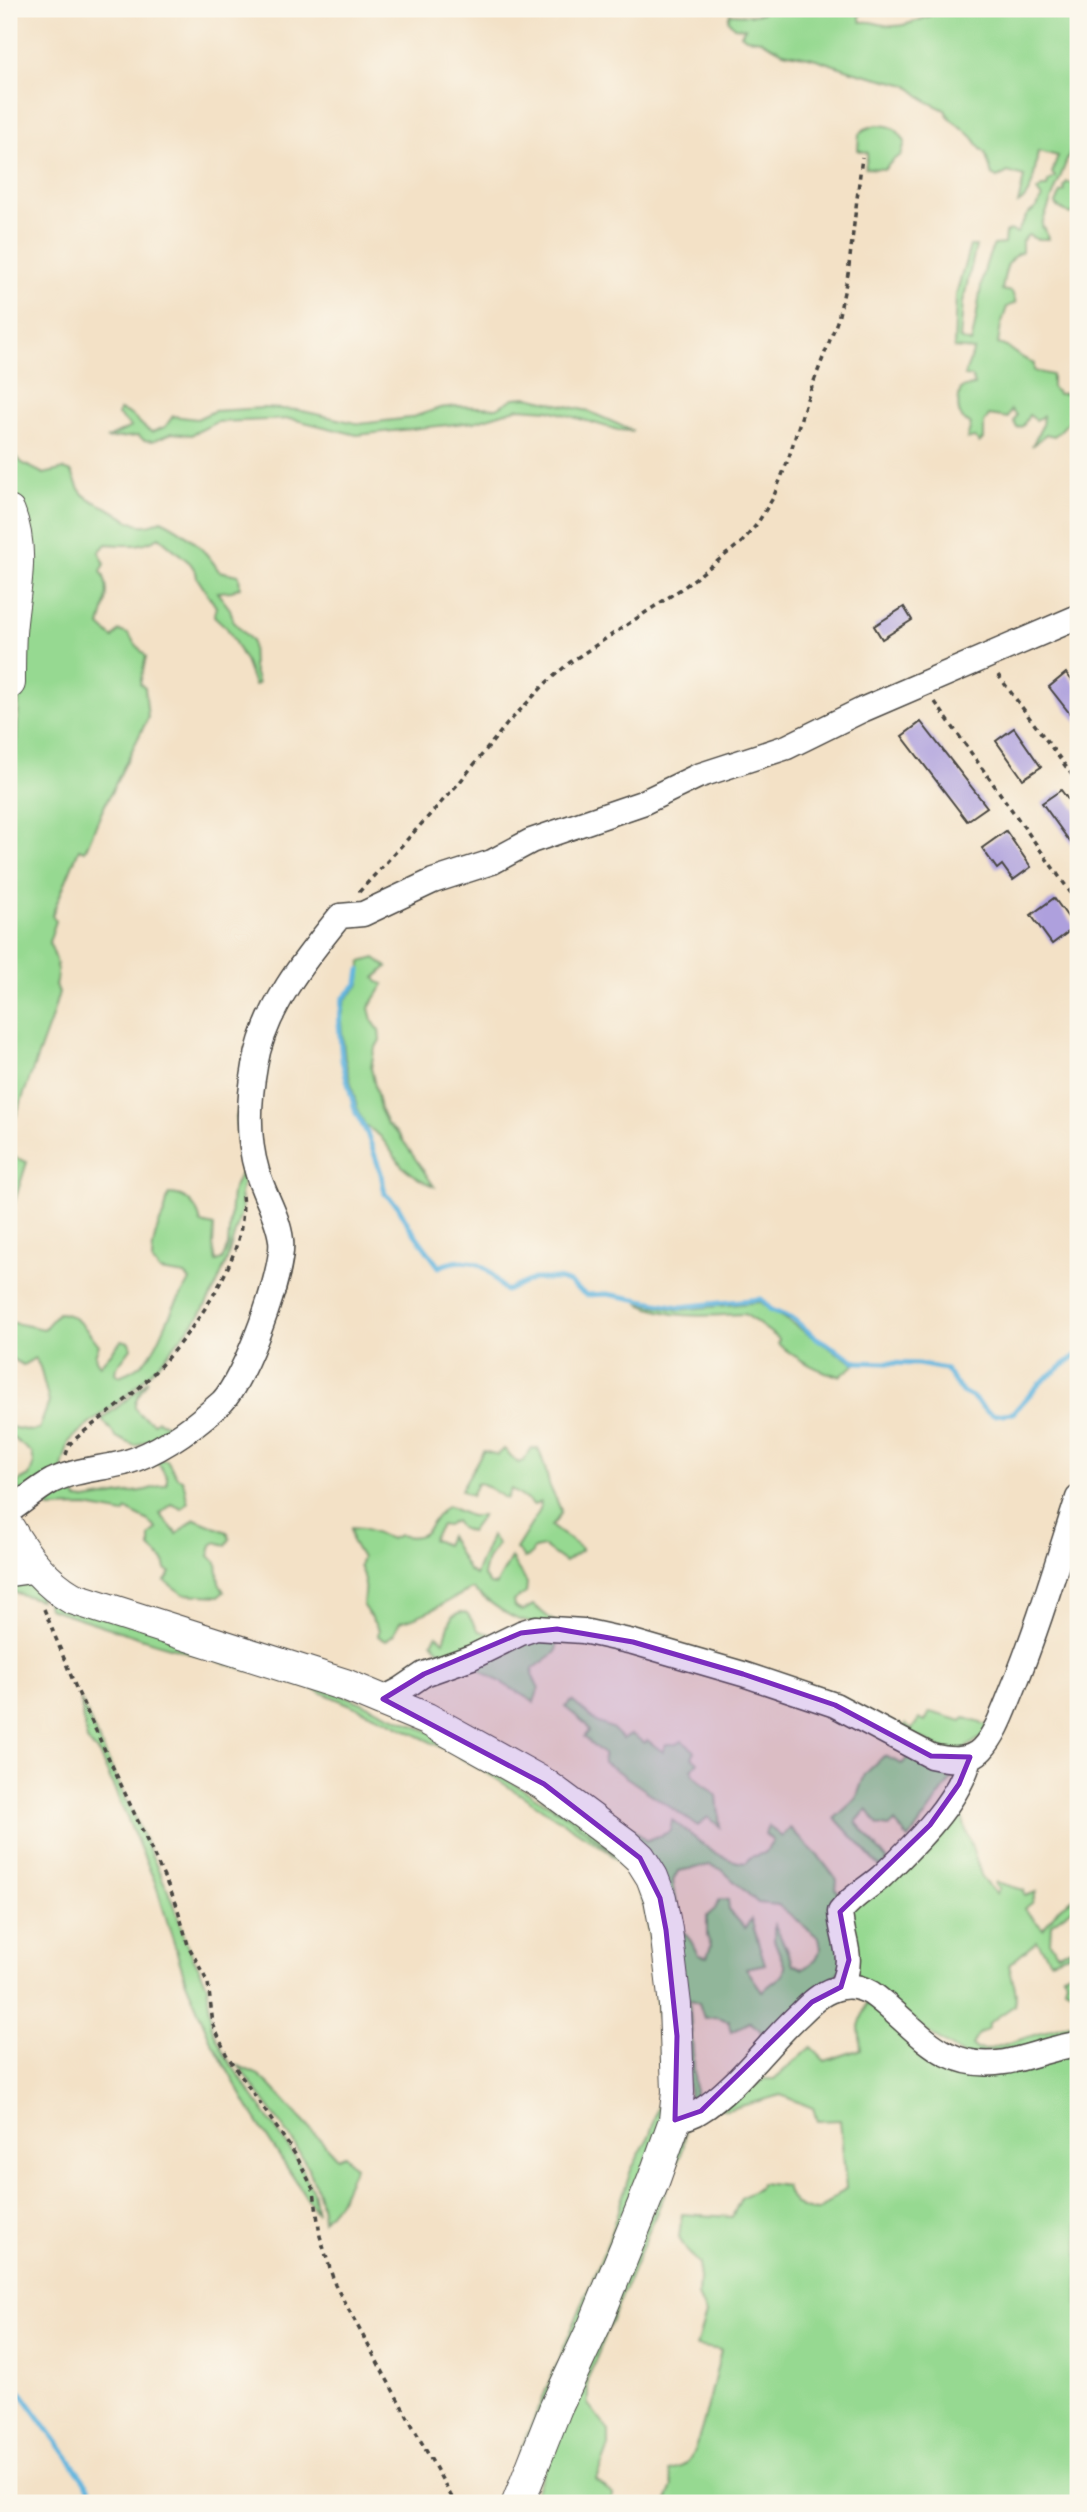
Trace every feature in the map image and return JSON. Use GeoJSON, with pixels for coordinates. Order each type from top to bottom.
{"type":"FeatureCollection","features":[{"type":"Feature","properties":{"kind":"main road"},"geometry":{"type":"LineString","coordinates":[[9,512],[15,527],[18,577],[10,633],[9,683]]}},
{"type":"Feature","properties":{"kind":"main road"},"geometry":{"type":"LineString","coordinates":[[9,1530],[23,1572],[93,1607],[313,1674],[383,1699],[427,1719],[544,1784],[608,1830],[640,1858],[652,1877],[660,1898],[670,1957],[677,2036],[678,2092],[675,2120],[594,2326],[556,2407],[518,2503]]}},
{"type":"Feature","properties":{"kind":"street"},"geometry":{"type":"LineString","coordinates":[[9,1511],[49,1482],[128,1462],[187,1430],[223,1400],[247,1363],[281,1261],[281,1241],[276,1221],[257,1173],[252,1152],[251,1098],[255,1065],[260,1042],[272,1014],[287,988],[340,916],[363,914],[433,881],[492,862],[543,836],[642,803],[698,776],[787,747],[862,710],[1078,617]]}},
{"type":"Feature","properties":{"kind":"street"},"geometry":{"type":"LineString","coordinates":[[383,1699],[424,1674],[472,1657],[521,1633],[536,1628],[583,1631],[633,1642],[743,1674],[835,1705],[931,1756],[945,1760],[970,1757],[982,1749],[994,1731],[1028,1651],[1078,1498]]}},
{"type":"Feature","properties":{"kind":"street"},"geometry":{"type":"LineString","coordinates":[[841,1987],[848,1972],[849,1960],[840,1912],[850,1898],[880,1878],[930,1825],[963,1778],[970,1757]]}},
{"type":"Feature","properties":{"kind":"street"},"geometry":{"type":"LineString","coordinates":[[675,2120],[701,2111],[744,2072],[769,2043],[812,2002],[822,1994],[841,1987],[862,1988],[871,1993],[937,2050],[963,2061],[1000,2063],[1078,2044]]}},
{"type":"Feature","properties":{"kind":"path"},"geometry":{"type":"LineString","coordinates":[[340,916],[507,724],[547,682],[569,663],[684,587],[742,542],[757,524],[773,498],[838,319],[848,274],[862,157]]}},
{"type":"Feature","properties":{"kind":"path"},"geometry":{"type":"LineString","coordinates":[[986,658],[1078,783]]}},
{"type":"Feature","properties":{"kind":"path"},"geometry":{"type":"LineString","coordinates":[[923,686],[1078,903]]}},
{"type":"Feature","properties":{"kind":"path"},"geometry":{"type":"LineString","coordinates":[[61,1478],[69,1445],[128,1397],[201,1316],[216,1292],[231,1258],[244,1209],[242,1194]]}},
{"type":"Feature","properties":{"kind":"path"},"geometry":{"type":"LineString","coordinates":[[23,1572],[37,1583],[45,1612],[71,1675],[176,1903],[188,1945],[208,1983],[213,2024],[226,2054],[297,2157],[314,2191],[320,2236],[335,2285],[455,2503]]}},
{"type":"Feature","properties":{"kind":"highlighted area"},"geometry":{"type":"Polygon","coordinates":[[[557,1629],[633,1642],[743,1674],[835,1705],[931,1756],[970,1757],[959,1784],[930,1825],[840,1912],[849,1960],[841,1987],[812,2002],[701,2111],[675,2120],[677,2036],[666,1930],[660,1898],[640,1858],[544,1784],[383,1699],[424,1674],[521,1633],[557,1629]]]}},
{"type":"Feature","properties":{"kind":"green space"},"geometry":{"type":"Polygon","coordinates":[[[762,9],[872,9],[859,15],[861,22],[896,26],[930,16],[933,9],[1078,9],[1078,132],[1043,221],[1042,227],[1048,239],[1036,239],[1028,235],[1022,241],[1022,252],[1012,258],[1007,267],[1002,290],[1012,292],[1016,303],[1007,307],[998,344],[1034,363],[1034,371],[1052,375],[1052,387],[1058,394],[1073,393],[1078,387],[1078,418],[1072,419],[1054,436],[1046,434],[1032,446],[1042,426],[1043,416],[1036,420],[1029,415],[1023,426],[1017,428],[1014,422],[1016,415],[1011,410],[1008,418],[989,415],[984,423],[984,438],[979,443],[975,438],[967,439],[971,424],[962,418],[958,404],[961,388],[974,385],[972,377],[964,376],[974,350],[954,348],[956,295],[970,246],[976,246],[963,302],[960,339],[971,343],[985,268],[994,245],[1004,244],[1005,233],[1010,230],[1017,233],[1027,215],[1037,207],[1042,198],[1037,191],[1047,187],[1048,182],[1055,177],[1052,173],[1058,156],[1038,151],[1031,188],[1018,204],[1024,177],[1008,172],[997,178],[992,175],[985,152],[976,141],[951,119],[945,110],[928,102],[907,85],[783,52],[761,40],[746,38],[741,34],[745,28],[734,27],[728,20],[730,14],[754,15],[762,13],[762,9]]]}},
{"type":"Feature","properties":{"kind":"green space"},"geometry":{"type":"Polygon","coordinates":[[[876,125],[894,129],[905,142],[901,155],[885,169],[865,168],[868,153],[858,150],[859,134],[876,125]]]}},
{"type":"Feature","properties":{"kind":"green space"},"geometry":{"type":"Polygon","coordinates":[[[1067,182],[1078,185],[1078,211],[1071,214],[1057,207],[1056,203],[1061,192],[1065,191],[1067,182]]]}},
{"type":"Feature","properties":{"kind":"green space"},"geometry":{"type":"Polygon","coordinates":[[[528,397],[588,411],[633,431],[618,430],[549,410],[519,408],[474,422],[357,435],[292,419],[217,422],[191,435],[172,433],[153,441],[138,436],[106,439],[131,427],[118,415],[119,410],[131,415],[152,432],[165,427],[173,416],[197,419],[214,411],[263,408],[298,410],[360,424],[410,418],[440,408],[457,406],[497,408],[514,398],[528,397]]]}},
{"type":"Feature","properties":{"kind":"green space"},"geometry":{"type":"Polygon","coordinates":[[[9,448],[22,463],[44,474],[64,469],[72,472],[84,495],[132,523],[145,525],[161,520],[170,524],[194,541],[219,571],[239,575],[240,587],[232,591],[217,592],[230,609],[234,622],[252,641],[253,667],[258,684],[254,685],[245,661],[227,628],[214,616],[216,607],[190,563],[159,537],[140,544],[106,544],[99,552],[105,564],[101,571],[107,591],[100,626],[113,638],[119,631],[128,634],[146,657],[140,684],[145,688],[148,718],[85,851],[79,849],[52,915],[56,921],[49,942],[56,963],[55,985],[59,992],[9,1135],[9,804],[20,692],[21,616],[20,503],[9,488],[9,448]]]}},
{"type":"Feature","properties":{"kind":"green space"},"geometry":{"type":"Polygon","coordinates":[[[375,958],[387,967],[375,978],[384,984],[369,1008],[372,1020],[379,1030],[380,1040],[374,1051],[371,1068],[380,1109],[387,1124],[399,1135],[434,1186],[402,1166],[380,1136],[365,1125],[358,1112],[345,1059],[341,1022],[345,1000],[360,984],[361,962],[375,958]]]}},
{"type":"Feature","properties":{"kind":"green space"},"geometry":{"type":"Polygon","coordinates":[[[241,1105],[248,1165],[240,1194],[242,1209],[226,1263],[215,1289],[200,1315],[159,1364],[127,1395],[69,1442],[60,1475],[22,1500],[16,1483],[29,1476],[34,1463],[32,1453],[9,1435],[10,1427],[31,1431],[39,1429],[49,1402],[35,1358],[23,1365],[9,1357],[9,1322],[44,1329],[58,1313],[71,1316],[82,1324],[99,1345],[95,1356],[100,1365],[122,1340],[129,1342],[131,1348],[116,1368],[115,1373],[119,1376],[149,1357],[190,1280],[185,1275],[160,1271],[152,1261],[154,1238],[169,1194],[181,1196],[191,1202],[201,1223],[214,1226],[213,1246],[216,1262],[222,1260],[228,1246],[232,1192],[241,1171],[236,1119],[241,1105]]]}},
{"type":"Feature","properties":{"kind":"green space"},"geometry":{"type":"Polygon","coordinates":[[[11,1156],[27,1162],[9,1219],[9,1184],[14,1166],[10,1163],[11,1156]]]}},
{"type":"Feature","properties":{"kind":"green space"},"geometry":{"type":"Polygon","coordinates":[[[760,1302],[856,1364],[840,1376],[815,1368],[778,1344],[779,1339],[745,1314],[677,1314],[638,1303],[680,1310],[760,1302]]]}},
{"type":"Feature","properties":{"kind":"green space"},"geometry":{"type":"Polygon","coordinates":[[[148,1380],[136,1400],[136,1409],[154,1423],[157,1420],[176,1429],[135,1446],[116,1437],[102,1419],[148,1380]]]}},
{"type":"Feature","properties":{"kind":"green space"},"geometry":{"type":"Polygon","coordinates":[[[532,1448],[538,1449],[540,1453],[561,1511],[551,1526],[582,1550],[565,1562],[544,1547],[534,1549],[530,1556],[524,1558],[516,1549],[540,1510],[540,1502],[534,1505],[511,1489],[506,1499],[477,1483],[471,1496],[461,1490],[483,1451],[498,1455],[504,1449],[518,1463],[523,1461],[532,1448]]]}},
{"type":"Feature","properties":{"kind":"green space"},"geometry":{"type":"Polygon","coordinates":[[[156,1460],[167,1460],[184,1485],[188,1502],[182,1509],[172,1504],[160,1514],[177,1534],[195,1519],[227,1532],[230,1539],[226,1545],[216,1542],[212,1545],[209,1556],[217,1563],[219,1583],[224,1592],[219,1596],[183,1594],[165,1581],[171,1573],[166,1569],[164,1561],[150,1548],[150,1536],[157,1529],[147,1520],[127,1510],[124,1514],[87,1507],[49,1508],[39,1495],[50,1488],[111,1476],[93,1483],[73,1486],[73,1493],[77,1499],[86,1500],[167,1484],[167,1477],[156,1460]]]}},
{"type":"Feature","properties":{"kind":"green space"},"geometry":{"type":"Polygon","coordinates":[[[447,1506],[470,1516],[482,1516],[470,1532],[460,1528],[455,1521],[447,1526],[441,1525],[432,1539],[445,1545],[449,1536],[468,1570],[475,1575],[491,1536],[498,1544],[487,1559],[483,1575],[490,1584],[496,1585],[511,1558],[527,1583],[526,1593],[513,1601],[514,1607],[522,1611],[533,1605],[557,1624],[520,1620],[502,1611],[472,1589],[400,1622],[394,1634],[386,1641],[378,1636],[379,1630],[363,1606],[365,1580],[359,1566],[362,1558],[352,1541],[351,1528],[363,1529],[391,1539],[399,1535],[417,1536],[423,1534],[447,1506]]]}},
{"type":"Feature","properties":{"kind":"green space"},"geometry":{"type":"Polygon","coordinates":[[[9,1578],[35,1579],[40,1600],[9,1591],[9,1578]]]}},
{"type":"Feature","properties":{"kind":"green space"},"geometry":{"type":"Polygon","coordinates":[[[43,1585],[336,1692],[430,1732],[571,1819],[643,1878],[666,2005],[667,2112],[511,2503],[500,2503],[607,2245],[631,2170],[650,2134],[661,2095],[660,2032],[648,1923],[643,1901],[632,1876],[609,1852],[445,1749],[316,1690],[48,1608],[43,1585]]]}},
{"type":"Feature","properties":{"kind":"green space"},"geometry":{"type":"Polygon","coordinates":[[[461,1612],[467,1613],[479,1631],[490,1634],[496,1640],[448,1660],[432,1642],[437,1635],[444,1641],[452,1616],[461,1612]]]}},
{"type":"Feature","properties":{"kind":"green space"},"geometry":{"type":"Polygon","coordinates":[[[548,1634],[557,1645],[556,1652],[533,1669],[532,1675],[539,1688],[534,1702],[470,1664],[548,1634]]]}},
{"type":"Feature","properties":{"kind":"green space"},"geometry":{"type":"Polygon","coordinates":[[[407,1693],[584,1795],[647,1841],[670,1831],[672,1820],[716,1853],[736,1862],[746,1863],[751,1857],[765,1853],[773,1841],[765,1834],[768,1826],[782,1837],[790,1828],[820,1858],[837,1880],[836,1890],[845,1900],[842,1969],[764,2043],[760,2030],[750,2022],[731,2032],[728,2021],[718,2017],[704,2018],[699,2003],[689,1999],[695,2097],[699,2104],[690,2102],[669,1894],[407,1693]],[[710,1865],[678,1871],[673,1881],[681,1929],[698,1955],[707,1957],[711,1946],[707,1936],[707,1916],[715,1909],[720,1899],[728,1900],[729,1910],[745,1928],[751,1919],[765,1964],[746,1968],[762,1991],[783,1975],[785,1967],[774,1940],[774,1923],[793,1964],[803,1969],[815,1960],[821,1948],[819,1938],[778,1905],[758,1903],[721,1869],[710,1865]]]}},
{"type":"Feature","properties":{"kind":"green space"},"geometry":{"type":"Polygon","coordinates":[[[80,1699],[174,1904],[187,1945],[207,1984],[211,2025],[224,2054],[296,2158],[313,2191],[317,2214],[254,2117],[211,2041],[186,1982],[155,1882],[99,1754],[87,1741],[80,1699]]]}},
{"type":"Feature","properties":{"kind":"green space"},"geometry":{"type":"Polygon","coordinates":[[[572,1701],[598,1723],[612,1728],[623,1739],[631,1734],[645,1743],[647,1740],[663,1752],[666,1744],[682,1741],[695,1751],[692,1757],[698,1762],[692,1769],[693,1775],[717,1796],[720,1827],[708,1817],[698,1826],[604,1762],[603,1754],[584,1737],[589,1731],[586,1724],[565,1707],[572,1701]]]}},
{"type":"Feature","properties":{"kind":"green space"},"geometry":{"type":"Polygon","coordinates":[[[930,1712],[962,1721],[965,1718],[990,1726],[985,1735],[954,1755],[897,1726],[899,1724],[904,1727],[906,1724],[912,1729],[919,1719],[925,1722],[930,1712]]]}},
{"type":"Feature","properties":{"kind":"green space"},"geometry":{"type":"Polygon","coordinates":[[[912,1753],[958,1770],[909,1839],[895,1822],[888,1827],[878,1825],[867,1809],[856,1822],[888,1861],[881,1868],[835,1818],[856,1799],[865,1774],[884,1756],[902,1764],[912,1753]]]}},
{"type":"Feature","properties":{"kind":"green space"},"geometry":{"type":"Polygon","coordinates":[[[956,1799],[982,1878],[996,1894],[999,1888],[995,1885],[996,1882],[1024,1890],[1025,1896],[1036,1892],[1032,1903],[1024,1909],[1043,1929],[1059,1908],[1078,1895],[1078,1904],[1051,1924],[1050,1942],[1057,1954],[1078,1947],[1078,1951],[1050,1960],[1037,1941],[1009,1965],[1015,1990],[1015,2005],[989,2023],[988,2028],[978,2035],[972,2045],[977,2049],[987,2050],[1078,2021],[1078,2039],[964,2056],[849,1981],[848,1908],[956,1799]]]}},
{"type":"Feature","properties":{"kind":"green space"},"geometry":{"type":"Polygon","coordinates":[[[1078,1968],[1078,2005],[1075,1992],[1065,1987],[1067,1980],[1063,1975],[1078,1968]]]}},
{"type":"Feature","properties":{"kind":"green space"},"geometry":{"type":"Polygon","coordinates":[[[867,2002],[937,2059],[1078,2050],[1078,2503],[666,2503],[673,2486],[669,2471],[686,2463],[698,2440],[721,2350],[696,2346],[706,2314],[698,2296],[700,2264],[679,2238],[682,2214],[732,2217],[741,2198],[757,2189],[761,2183],[786,2186],[796,2205],[818,2211],[846,2188],[840,2120],[817,2121],[813,2108],[781,2095],[727,2110],[717,2107],[729,2097],[741,2097],[763,2079],[774,2079],[811,2047],[825,2061],[861,2049],[859,2026],[867,2002]]]}},
{"type":"Feature","properties":{"kind":"green space"},"geometry":{"type":"Polygon","coordinates":[[[239,2066],[259,2075],[337,2158],[344,2155],[355,2167],[339,2202],[323,2221],[320,2199],[303,2158],[239,2066]]]}},
{"type":"Feature","properties":{"kind":"green space"},"geometry":{"type":"Polygon","coordinates":[[[686,2130],[683,2149],[588,2378],[588,2404],[609,2431],[609,2447],[596,2480],[613,2494],[610,2503],[530,2503],[686,2130]]]}},
{"type":"Feature","properties":{"kind":"building"},"geometry":{"type":"Polygon","coordinates":[[[904,607],[912,620],[882,639],[874,626],[904,607]]]}},
{"type":"Feature","properties":{"kind":"building"},"geometry":{"type":"Polygon","coordinates":[[[1066,673],[1078,688],[1078,724],[1049,687],[1066,673]]]}},
{"type":"Feature","properties":{"kind":"building"},"geometry":{"type":"Polygon","coordinates":[[[921,722],[987,807],[967,821],[902,736],[921,722]]]}},
{"type":"Feature","properties":{"kind":"building"},"geometry":{"type":"Polygon","coordinates":[[[1014,728],[1041,767],[1023,779],[996,741],[1014,728]]]}},
{"type":"Feature","properties":{"kind":"building"},"geometry":{"type":"Polygon","coordinates":[[[1061,790],[1078,813],[1078,853],[1042,803],[1061,790]]]}},
{"type":"Feature","properties":{"kind":"building"},"geometry":{"type":"Polygon","coordinates":[[[1006,831],[1031,867],[1013,880],[1002,865],[997,869],[982,848],[1006,831]]]}},
{"type":"Feature","properties":{"kind":"building"},"geometry":{"type":"Polygon","coordinates":[[[1054,898],[1075,927],[1052,944],[1031,915],[1054,898]]]}},
{"type":"Feature","properties":{"kind":"waterway"},"geometry":{"type":"LineString","coordinates":[[360,970],[358,983],[343,999],[339,1022],[342,1060],[356,1113],[367,1133],[381,1173],[385,1194],[398,1206],[439,1267],[457,1262],[476,1263],[489,1272],[506,1291],[533,1279],[559,1279],[586,1295],[607,1294],[680,1307],[761,1299],[771,1310],[793,1319],[815,1337],[857,1362],[918,1364],[945,1369],[962,1392],[994,1415],[1013,1413],[1040,1383],[1078,1354]]}},
{"type":"Feature","properties":{"kind":"waterway"},"geometry":{"type":"LineString","coordinates":[[9,2376],[101,2503]]}}]}
